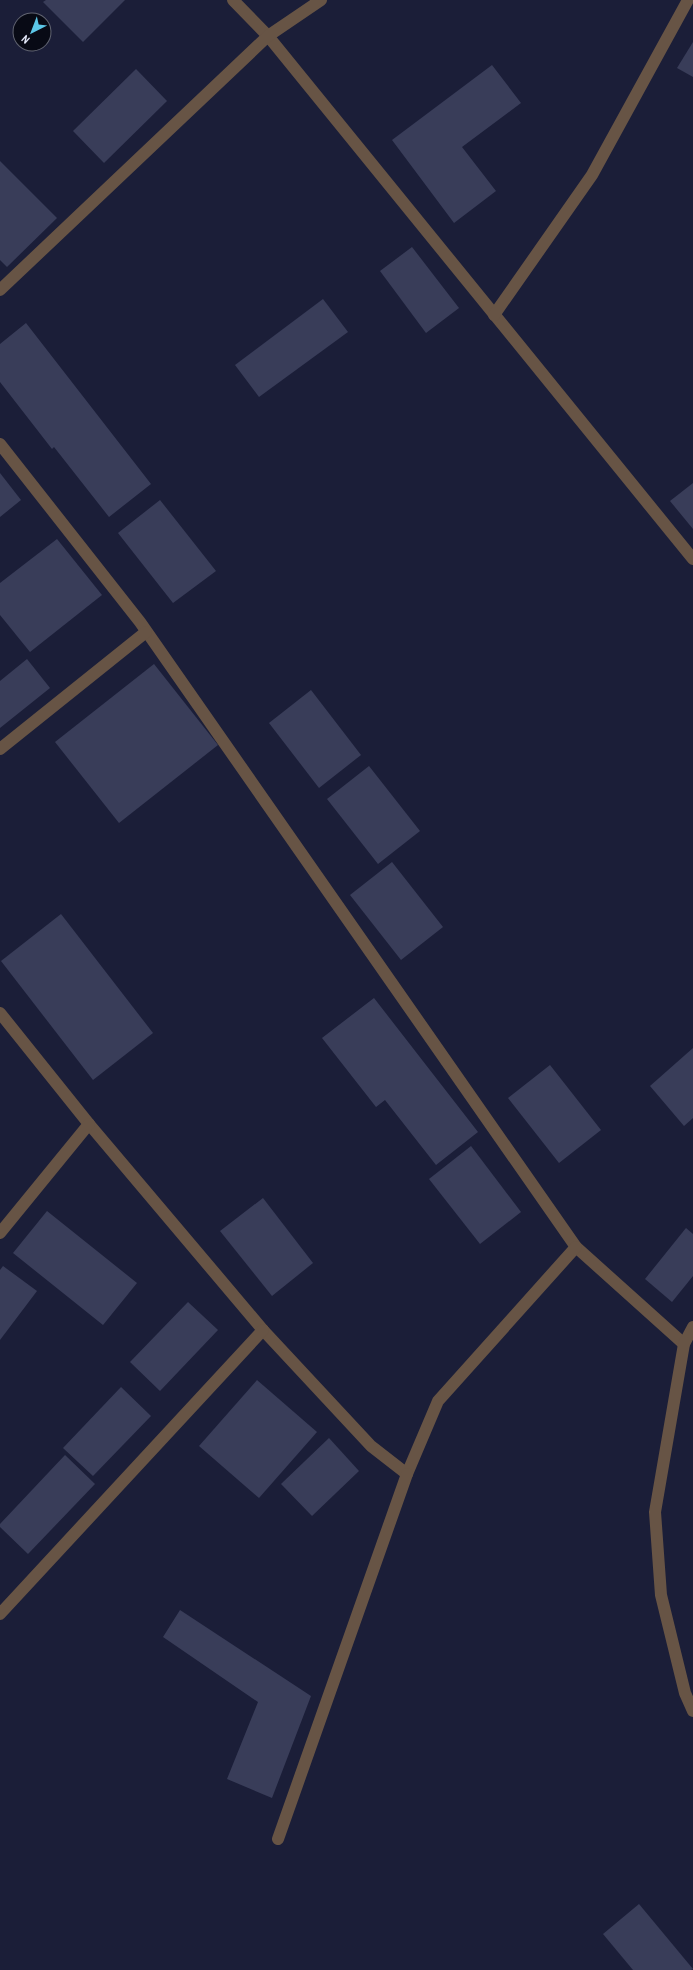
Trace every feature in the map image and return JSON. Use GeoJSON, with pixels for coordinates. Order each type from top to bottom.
{"type":"FeatureCollection","features":[{"type":"Feature","properties":{"kind":"street"},"geometry":{"type":"LineString","coordinates":[[233,0],[268,36],[693,559]]}},
{"type":"Feature","properties":{"kind":"street"},"geometry":{"type":"LineString","coordinates":[[0,290],[268,36],[321,0]]}},
{"type":"Feature","properties":{"kind":"street"},"geometry":{"type":"LineString","coordinates":[[494,315],[592,175],[688,0]]}},
{"type":"Feature","properties":{"kind":"street"},"geometry":{"type":"LineString","coordinates":[[0,444],[146,632],[576,1247],[684,1344]]}},
{"type":"Feature","properties":{"kind":"street"},"geometry":{"type":"LineString","coordinates":[[0,749],[146,632]]}},
{"type":"Feature","properties":{"kind":"street"},"geometry":{"type":"LineString","coordinates":[[0,1013],[89,1124],[263,1330],[371,1446],[407,1474]]}},
{"type":"Feature","properties":{"kind":"street"},"geometry":{"type":"LineString","coordinates":[[0,1233],[89,1124]]}},
{"type":"Feature","properties":{"kind":"street"},"geometry":{"type":"LineString","coordinates":[[278,1839],[407,1474],[438,1401],[576,1247]]}},
{"type":"Feature","properties":{"kind":"street"},"geometry":{"type":"LineString","coordinates":[[693,1327],[684,1344],[655,1512],[661,1595],[685,1693],[693,1711]]}},
{"type":"Feature","properties":{"kind":"street"},"geometry":{"type":"LineString","coordinates":[[0,1614],[263,1330]]}},
{"type":"Feature","properties":{"kind":"building"},"geometry":{"type":"Polygon","coordinates":[[[46,0],[125,0],[83,42],[43,2],[46,0]]]}},
{"type":"Feature","properties":{"kind":"building"},"geometry":{"type":"Polygon","coordinates":[[[693,42],[693,77],[677,68],[693,42]]]}},
{"type":"Feature","properties":{"kind":"building"},"geometry":{"type":"Polygon","coordinates":[[[492,65],[521,103],[462,147],[496,191],[454,223],[392,140],[492,65]]]}},
{"type":"Feature","properties":{"kind":"building"},"geometry":{"type":"Polygon","coordinates":[[[136,69],[167,101],[104,163],[73,131],[136,69]]]}},
{"type":"Feature","properties":{"kind":"building"},"geometry":{"type":"Polygon","coordinates":[[[0,161],[57,218],[7,267],[0,260],[0,161]]]}},
{"type":"Feature","properties":{"kind":"building"},"geometry":{"type":"Polygon","coordinates":[[[412,247],[459,308],[426,333],[380,271],[412,247]]]}},
{"type":"Feature","properties":{"kind":"building"},"geometry":{"type":"Polygon","coordinates":[[[323,299],[348,332],[259,397],[235,365],[323,299]]]}},
{"type":"Feature","properties":{"kind":"building"},"geometry":{"type":"Polygon","coordinates":[[[26,323],[151,484],[109,517],[54,447],[52,449],[0,382],[0,344],[26,323]]]}},
{"type":"Feature","properties":{"kind":"building"},"geometry":{"type":"Polygon","coordinates":[[[0,473],[21,500],[0,517],[0,473]]]}},
{"type":"Feature","properties":{"kind":"building"},"geometry":{"type":"Polygon","coordinates":[[[693,483],[693,529],[670,501],[693,483]]]}},
{"type":"Feature","properties":{"kind":"building"},"geometry":{"type":"Polygon","coordinates":[[[160,500],[216,571],[173,603],[118,533],[160,500]]]}},
{"type":"Feature","properties":{"kind":"building"},"geometry":{"type":"Polygon","coordinates":[[[57,539],[102,595],[30,652],[0,615],[0,583],[57,539]]]}},
{"type":"Feature","properties":{"kind":"building"},"geometry":{"type":"Polygon","coordinates":[[[27,659],[50,688],[0,728],[0,681],[27,659]]]}},
{"type":"Feature","properties":{"kind":"building"},"geometry":{"type":"Polygon","coordinates":[[[154,664],[218,745],[119,823],[55,742],[154,664]]]}},
{"type":"Feature","properties":{"kind":"building"},"geometry":{"type":"Polygon","coordinates":[[[311,690],[361,755],[319,788],[269,723],[311,690]]]}},
{"type":"Feature","properties":{"kind":"building"},"geometry":{"type":"Polygon","coordinates":[[[369,766],[420,831],[378,864],[327,799],[369,766]]]}},
{"type":"Feature","properties":{"kind":"building"},"geometry":{"type":"Polygon","coordinates":[[[392,862],[443,927],[401,960],[350,895],[392,862]]]}},
{"type":"Feature","properties":{"kind":"building"},"geometry":{"type":"Polygon","coordinates":[[[61,914],[153,1033],[93,1080],[1,961],[61,914]]]}},
{"type":"Feature","properties":{"kind":"building"},"geometry":{"type":"Polygon","coordinates":[[[374,998],[478,1132],[436,1165],[385,1100],[376,1107],[322,1038],[374,998]]]}},
{"type":"Feature","properties":{"kind":"building"},"geometry":{"type":"Polygon","coordinates":[[[693,1048],[693,1118],[684,1126],[650,1086],[693,1048]]]}},
{"type":"Feature","properties":{"kind":"building"},"geometry":{"type":"Polygon","coordinates":[[[550,1065],[601,1130],[559,1163],[508,1098],[550,1065]]]}},
{"type":"Feature","properties":{"kind":"building"},"geometry":{"type":"Polygon","coordinates":[[[471,1146],[521,1212],[480,1244],[429,1179],[471,1146]]]}},
{"type":"Feature","properties":{"kind":"building"},"geometry":{"type":"Polygon","coordinates":[[[263,1198],[313,1263],[272,1296],[220,1231],[263,1198]]]}},
{"type":"Feature","properties":{"kind":"building"},"geometry":{"type":"Polygon","coordinates":[[[47,1211],[137,1283],[103,1325],[13,1253],[47,1211]]]}},
{"type":"Feature","properties":{"kind":"building"},"geometry":{"type":"Polygon","coordinates":[[[686,1228],[693,1234],[693,1276],[672,1302],[645,1279],[686,1228]]]}},
{"type":"Feature","properties":{"kind":"building"},"geometry":{"type":"Polygon","coordinates":[[[3,1266],[37,1291],[0,1340],[0,1270],[3,1266]]]}},
{"type":"Feature","properties":{"kind":"building"},"geometry":{"type":"Polygon","coordinates":[[[188,1302],[218,1330],[160,1391],[130,1362],[188,1302]]]}},
{"type":"Feature","properties":{"kind":"building"},"geometry":{"type":"Polygon","coordinates":[[[257,1380],[317,1432],[259,1498],[199,1446],[257,1380]]]}},
{"type":"Feature","properties":{"kind":"building"},"geometry":{"type":"Polygon","coordinates":[[[121,1387],[151,1416],[93,1476],[63,1448],[121,1387]]]}},
{"type":"Feature","properties":{"kind":"building"},"geometry":{"type":"Polygon","coordinates":[[[329,1438],[359,1471],[312,1516],[281,1484],[329,1438]]]}},
{"type":"Feature","properties":{"kind":"building"},"geometry":{"type":"Polygon","coordinates":[[[65,1455],[95,1484],[28,1554],[0,1527],[0,1524],[65,1455]]]}},
{"type":"Feature","properties":{"kind":"building"},"geometry":{"type":"Polygon","coordinates":[[[180,1610],[311,1696],[272,1798],[227,1779],[258,1702],[163,1637],[180,1610]]]}},
{"type":"Feature","properties":{"kind":"building"},"geometry":{"type":"Polygon","coordinates":[[[639,1904],[693,1969],[633,1970],[603,1934],[639,1904]]]}}]}
